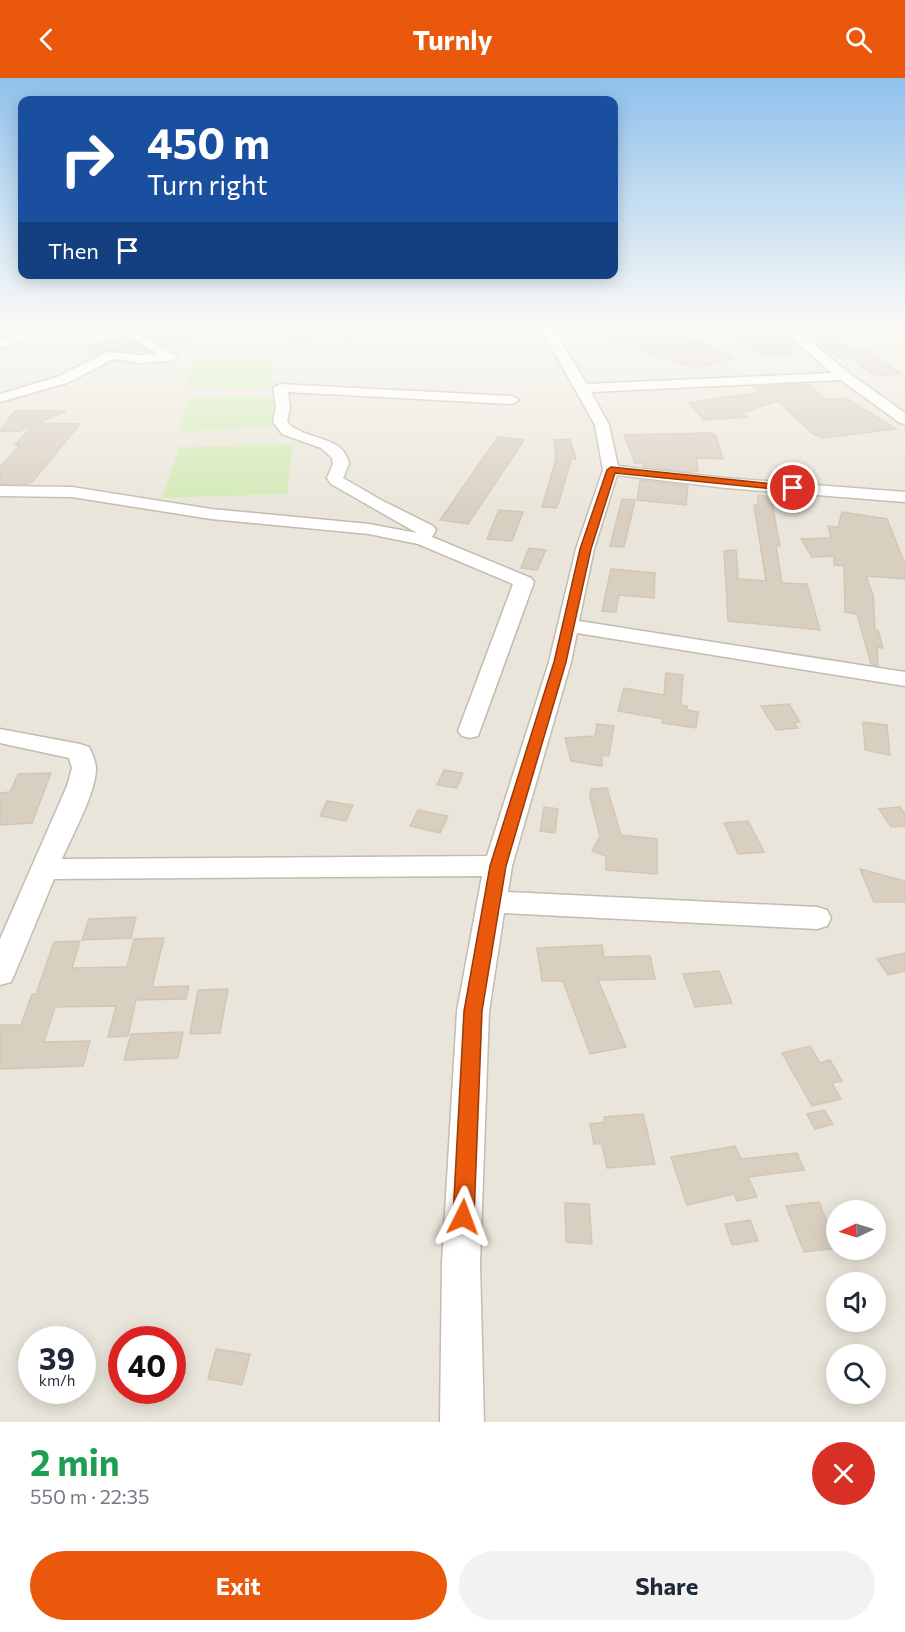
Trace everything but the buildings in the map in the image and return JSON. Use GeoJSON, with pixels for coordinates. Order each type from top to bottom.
{"type":"FeatureCollection","features":[{"type":"Feature","properties":{"kind":"street"},"geometry":{"type":"LineString","coordinates":[[0,398],[35,388]]}},
{"type":"Feature","properties":{"kind":"street"},"geometry":{"type":"LineString","coordinates":[[423,540],[427,530],[375,504],[337,481],[334,478],[340,464],[339,457],[326,445],[287,431],[280,422],[283,407],[280,388],[512,400]]}},
{"type":"Feature","properties":{"kind":"street"},"geometry":{"type":"LineString","coordinates":[[462,1422],[461,1263],[473,1011],[498,866],[570,626],[585,549],[611,470],[602,425],[583,388],[589,388]]}},
{"type":"Feature","properties":{"kind":"street"},"geometry":{"type":"LineString","coordinates":[[860,388],[905,420]]}},
{"type":"Feature","properties":{"kind":"street"},"geometry":{"type":"LineString","coordinates":[[611,470],[726,483],[905,497]]}},
{"type":"Feature","properties":{"kind":"street"},"geometry":{"type":"LineString","coordinates":[[0,490],[72,492],[211,514],[369,530],[423,540],[524,582],[470,731]]}},
{"type":"Feature","properties":{"kind":"street"},"geometry":{"type":"LineString","coordinates":[[570,626],[905,679]]}},
{"type":"Feature","properties":{"kind":"street"},"geometry":{"type":"LineString","coordinates":[[0,736],[80,752],[84,768],[80,786],[0,973]]}},
{"type":"Feature","properties":{"kind":"street"},"geometry":{"type":"LineString","coordinates":[[44,869],[498,866]]}},
{"type":"Feature","properties":{"kind":"street"},"geometry":{"type":"LineString","coordinates":[[492,902],[817,918]]}},
{"type":"Feature","properties":{"kind":"shaded area"},"geometry":{"type":"Polygon","coordinates":[[[0,388],[905,388],[905,1422],[0,1422],[0,388]]]}},
{"type":"Feature","properties":{"kind":"green space"},"geometry":{"type":"Polygon","coordinates":[[[185,388],[238,388],[184,389],[185,388]]]}},
{"type":"Feature","properties":{"kind":"green space"},"geometry":{"type":"Polygon","coordinates":[[[276,396],[271,428],[179,431],[190,398],[276,396]]]}},
{"type":"Feature","properties":{"kind":"green space"},"geometry":{"type":"Polygon","coordinates":[[[293,444],[287,494],[162,498],[179,447],[293,444]]]}},
{"type":"Feature","properties":{"kind":"route"},"geometry":{"type":"LineString","coordinates":[[463,1217],[473,1011],[498,866],[560,662],[570,626],[585,549],[611,470],[793,488]]}}]}
